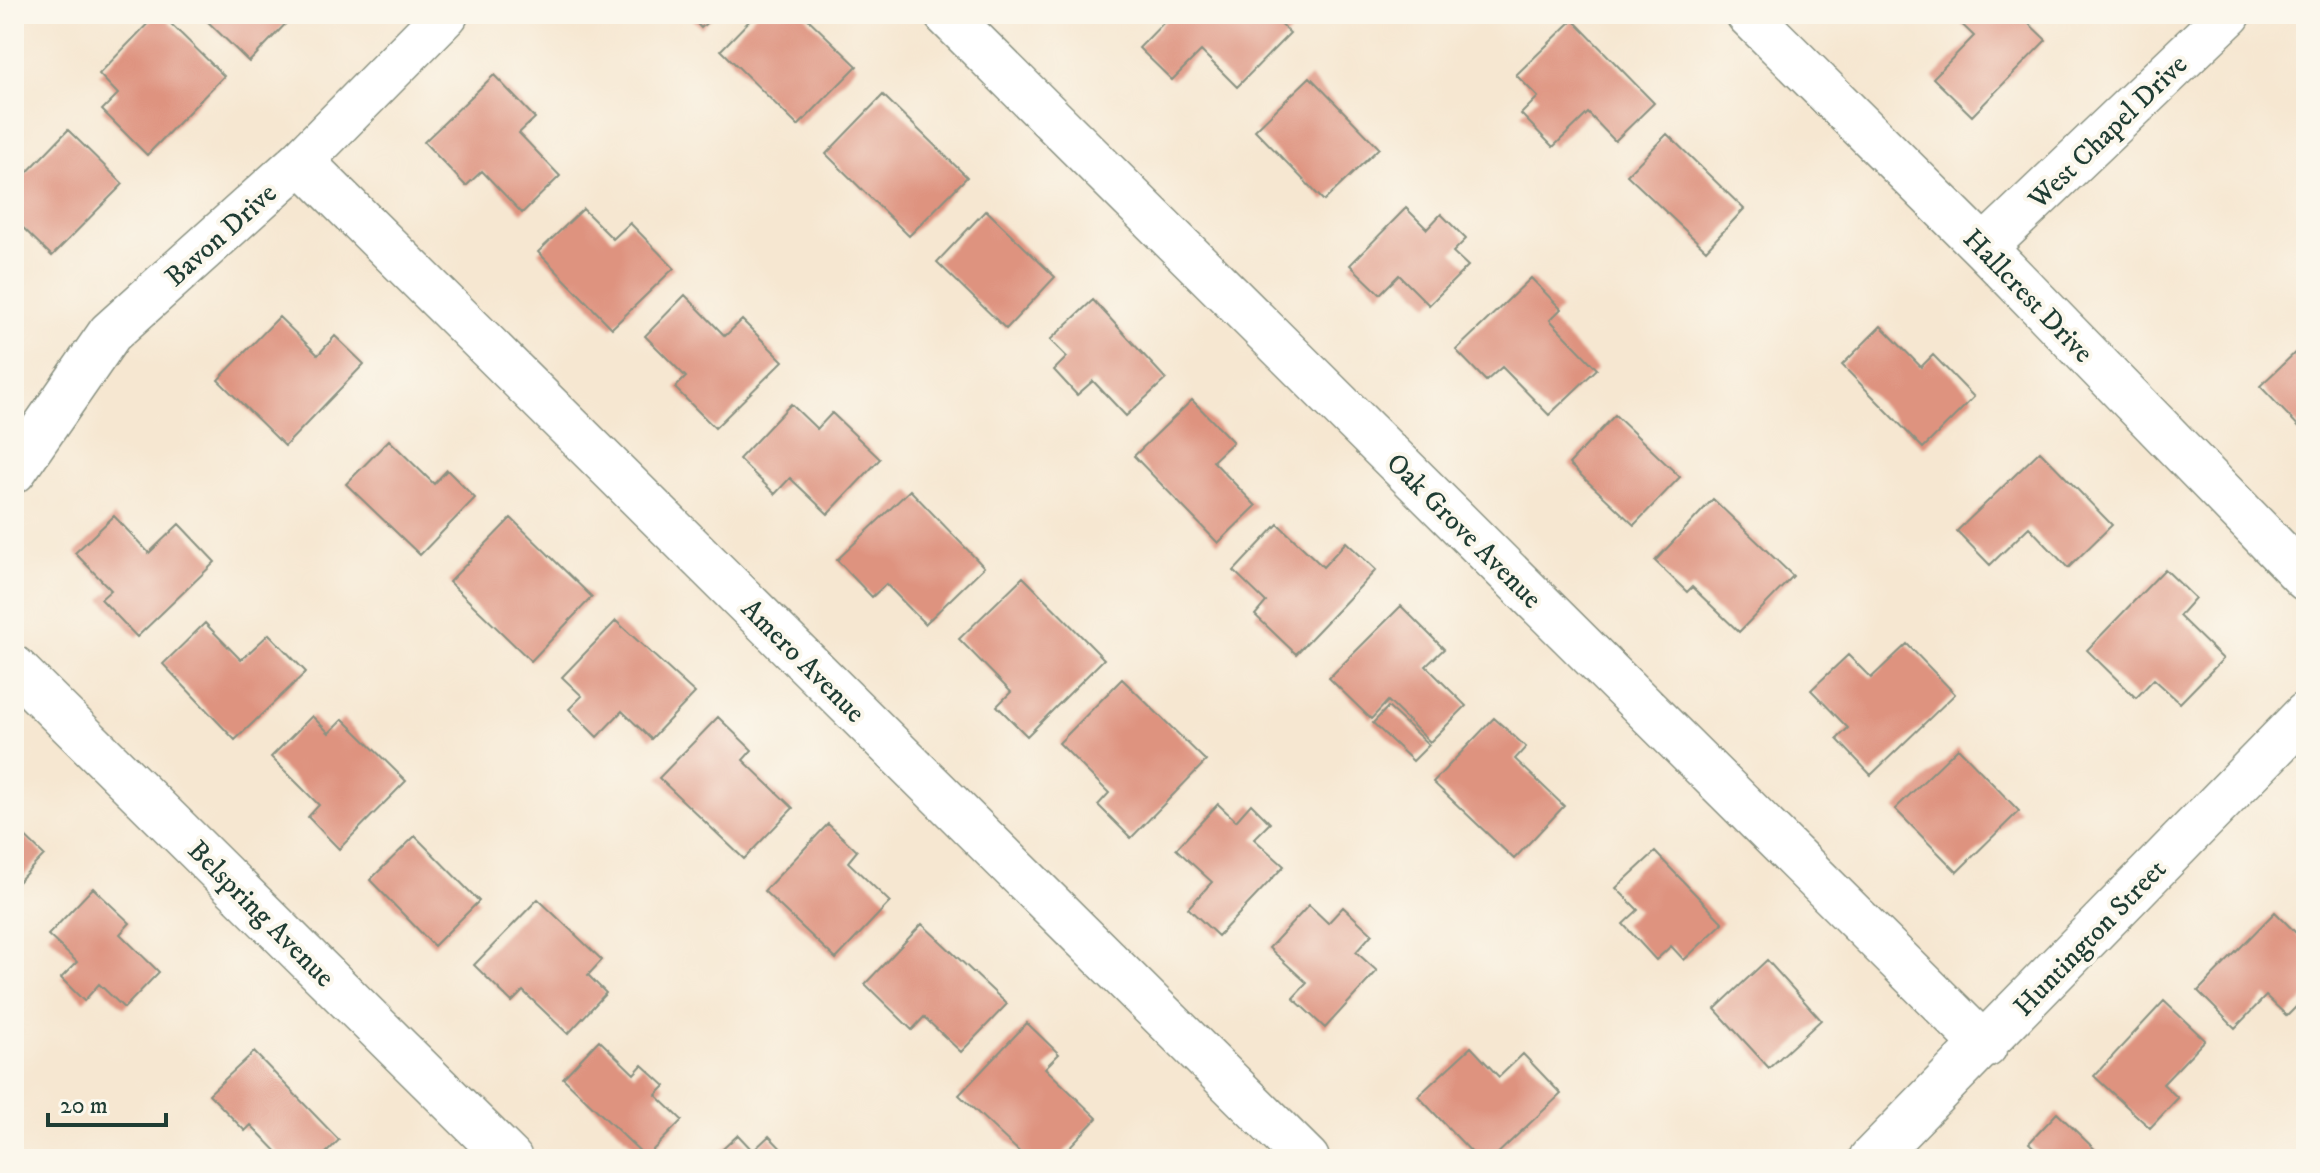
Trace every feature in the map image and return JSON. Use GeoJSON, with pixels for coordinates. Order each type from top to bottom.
{"type":"FeatureCollection","features":[{"type":"Feature","properties":{"kind":"street","name":"Bavon Drive"},"geometry":{"type":"LineString","coordinates":[[14,471],[110,333],[301,161],[446,14]]}},
{"type":"Feature","properties":{"kind":"street","name":"Oak Grove Avenue"},"geometry":{"type":"LineString","coordinates":[[946,14],[1985,1046]]}},
{"type":"Feature","properties":{"kind":"street","name":"Hallcrest Drive"},"geometry":{"type":"LineString","coordinates":[[1748,14],[1984,248],[2306,579]]}},
{"type":"Feature","properties":{"kind":"street","name":"West Chapel Drive"},"geometry":{"type":"LineString","coordinates":[[1984,248],[2229,14]]}},
{"type":"Feature","properties":{"kind":"street","name":"Amero Avenue"},"geometry":{"type":"LineString","coordinates":[[301,161],[1307,1159]]}},
{"type":"Feature","properties":{"kind":"street","name":"Belspring Avenue"},"geometry":{"type":"LineString","coordinates":[[14,668],[510,1159]]}},
{"type":"Feature","properties":{"kind":"street","name":"Huntington Street"},"geometry":{"type":"LineString","coordinates":[[1871,1159],[1985,1046],[2306,714]]}},
{"type":"Feature","properties":{"kind":"building"},"geometry":{"type":"Polygon","coordinates":[[[157,14],[161,14],[224,76],[147,155],[102,110],[118,94],[99,74],[157,14]]]}},
{"type":"Feature","properties":{"kind":"building"},"geometry":{"type":"Polygon","coordinates":[[[200,14],[295,14],[249,62],[200,14]]]}},
{"type":"Feature","properties":{"kind":"building"},"geometry":{"type":"Polygon","coordinates":[[[688,14],[716,14],[701,28],[688,14]]]}},
{"type":"Feature","properties":{"kind":"building"},"geometry":{"type":"Polygon","coordinates":[[[756,14],[803,14],[857,66],[798,126],[721,50],[756,14]]]}},
{"type":"Feature","properties":{"kind":"building"},"geometry":{"type":"Polygon","coordinates":[[[1172,14],[1270,14],[1290,33],[1237,87],[1201,51],[1172,80],[1139,48],[1172,14]]]}},
{"type":"Feature","properties":{"kind":"building"},"geometry":{"type":"Polygon","coordinates":[[[1951,14],[2019,14],[2046,40],[1972,116],[1933,78],[1974,36],[1951,14]]]}},
{"type":"Feature","properties":{"kind":"building"},"geometry":{"type":"Polygon","coordinates":[[[1573,20],[1654,103],[1615,141],[1588,113],[1553,147],[1521,114],[1538,97],[1516,75],[1573,20]]]}},
{"type":"Feature","properties":{"kind":"building"},"geometry":{"type":"Polygon","coordinates":[[[494,75],[535,118],[519,133],[560,176],[522,213],[482,171],[466,186],[424,142],[494,75]]]}},
{"type":"Feature","properties":{"kind":"building"},"geometry":{"type":"Polygon","coordinates":[[[1310,77],[1379,148],[1324,201],[1255,130],[1310,77]]]}},
{"type":"Feature","properties":{"kind":"building"},"geometry":{"type":"Polygon","coordinates":[[[883,95],[967,177],[909,236],[826,154],[883,95]]]}},
{"type":"Feature","properties":{"kind":"building"},"geometry":{"type":"Polygon","coordinates":[[[68,130],[123,184],[52,256],[14,219],[14,186],[68,130]]]}},
{"type":"Feature","properties":{"kind":"building"},"geometry":{"type":"Polygon","coordinates":[[[1667,134],[1744,209],[1706,250],[1627,175],[1667,134]]]}},
{"type":"Feature","properties":{"kind":"building"},"geometry":{"type":"Polygon","coordinates":[[[1406,208],[1427,229],[1441,214],[1466,239],[1453,252],[1468,266],[1429,305],[1399,275],[1380,294],[1350,265],[1406,208]]]}},
{"type":"Feature","properties":{"kind":"building"},"geometry":{"type":"Polygon","coordinates":[[[583,209],[613,239],[630,223],[674,268],[612,328],[538,252],[583,209]]]}},
{"type":"Feature","properties":{"kind":"building"},"geometry":{"type":"Polygon","coordinates":[[[986,210],[1055,277],[1006,329],[937,262],[986,210]]]}},
{"type":"Feature","properties":{"kind":"building"},"geometry":{"type":"Polygon","coordinates":[[[1531,278],[1561,309],[1550,320],[1597,369],[1549,415],[1502,367],[1486,381],[1456,350],[1531,278]]]}},
{"type":"Feature","properties":{"kind":"building"},"geometry":{"type":"Polygon","coordinates":[[[685,295],[725,336],[742,320],[783,361],[715,428],[675,388],[686,377],[645,336],[685,295]]]}},
{"type":"Feature","properties":{"kind":"building"},"geometry":{"type":"Polygon","coordinates":[[[1093,300],[1166,379],[1126,416],[1093,381],[1077,395],[1054,370],[1067,357],[1050,340],[1093,300]]]}},
{"type":"Feature","properties":{"kind":"building"},"geometry":{"type":"Polygon","coordinates":[[[279,317],[318,355],[335,336],[364,364],[285,446],[218,380],[279,317]]]}},
{"type":"Feature","properties":{"kind":"building"},"geometry":{"type":"Polygon","coordinates":[[[1881,326],[1921,367],[1933,355],[1974,397],[1923,448],[1842,365],[1881,326]]]}},
{"type":"Feature","properties":{"kind":"building"},"geometry":{"type":"Polygon","coordinates":[[[2300,348],[2306,354],[2306,434],[2260,386],[2300,348]]]}},
{"type":"Feature","properties":{"kind":"building"},"geometry":{"type":"Polygon","coordinates":[[[1192,400],[1233,442],[1213,461],[1256,506],[1218,543],[1134,456],[1192,400]]]}},
{"type":"Feature","properties":{"kind":"building"},"geometry":{"type":"Polygon","coordinates":[[[791,404],[817,429],[832,413],[880,459],[828,514],[790,478],[775,494],[739,459],[791,404]]]}},
{"type":"Feature","properties":{"kind":"building"},"geometry":{"type":"Polygon","coordinates":[[[1615,415],[1680,477],[1634,525],[1569,464],[1615,415]]]}},
{"type":"Feature","properties":{"kind":"building"},"geometry":{"type":"Polygon","coordinates":[[[389,440],[434,484],[447,470],[475,498],[420,555],[346,484],[389,440]]]}},
{"type":"Feature","properties":{"kind":"building"},"geometry":{"type":"Polygon","coordinates":[[[2040,451],[2112,525],[2068,568],[2029,527],[1990,565],[1957,531],[2040,451]]]}},
{"type":"Feature","properties":{"kind":"building"},"geometry":{"type":"Polygon","coordinates":[[[910,490],[984,567],[925,624],[886,584],[872,597],[837,560],[910,490]]]}},
{"type":"Feature","properties":{"kind":"building"},"geometry":{"type":"Polygon","coordinates":[[[1713,499],[1793,576],[1739,632],[1692,587],[1687,592],[1655,561],[1713,499]]]}},
{"type":"Feature","properties":{"kind":"building"},"geometry":{"type":"Polygon","coordinates":[[[114,516],[149,553],[179,524],[215,562],[137,637],[101,599],[111,590],[75,553],[114,516]]]}},
{"type":"Feature","properties":{"kind":"building"},"geometry":{"type":"Polygon","coordinates":[[[511,518],[592,597],[531,661],[449,582],[511,518]]]}},
{"type":"Feature","properties":{"kind":"building"},"geometry":{"type":"Polygon","coordinates":[[[1278,524],[1323,567],[1346,542],[1376,570],[1296,654],[1255,615],[1266,602],[1234,571],[1278,524]]]}},
{"type":"Feature","properties":{"kind":"building"},"geometry":{"type":"Polygon","coordinates":[[[2165,569],[2195,598],[2179,616],[2223,659],[2180,703],[2154,679],[2136,698],[2087,650],[2165,569]]]}},
{"type":"Feature","properties":{"kind":"building"},"geometry":{"type":"Polygon","coordinates":[[[1023,577],[1104,659],[1027,736],[997,706],[1011,692],[959,639],[1023,577]]]}},
{"type":"Feature","properties":{"kind":"building"},"geometry":{"type":"Polygon","coordinates":[[[1401,606],[1444,649],[1426,666],[1466,706],[1430,742],[1388,701],[1371,719],[1329,678],[1401,606]]]}},
{"type":"Feature","properties":{"kind":"building"},"geometry":{"type":"Polygon","coordinates":[[[616,621],[695,693],[651,739],[622,711],[597,737],[569,709],[582,696],[562,677],[616,621]]]}},
{"type":"Feature","properties":{"kind":"building"},"geometry":{"type":"Polygon","coordinates":[[[205,623],[241,660],[269,634],[306,672],[235,740],[163,664],[205,623]]]}},
{"type":"Feature","properties":{"kind":"building"},"geometry":{"type":"Polygon","coordinates":[[[1907,644],[1955,694],[1871,775],[1837,739],[1848,728],[1811,690],[1848,655],[1871,678],[1907,644]]]}},
{"type":"Feature","properties":{"kind":"building"},"geometry":{"type":"Polygon","coordinates":[[[1122,679],[1206,761],[1131,838],[1098,805],[1109,793],[1059,743],[1122,679]]]}},
{"type":"Feature","properties":{"kind":"building"},"geometry":{"type":"Polygon","coordinates":[[[1388,707],[1429,745],[1413,761],[1373,723],[1388,707]]]}},
{"type":"Feature","properties":{"kind":"building"},"geometry":{"type":"Polygon","coordinates":[[[312,716],[329,733],[343,719],[406,781],[339,849],[308,817],[319,805],[271,757],[312,716]]]}},
{"type":"Feature","properties":{"kind":"building"},"geometry":{"type":"Polygon","coordinates":[[[718,717],[752,750],[743,760],[793,808],[744,859],[659,778],[718,717]]]}},
{"type":"Feature","properties":{"kind":"building"},"geometry":{"type":"Polygon","coordinates":[[[1494,718],[1526,747],[1515,759],[1564,806],[1514,859],[1433,782],[1494,718]]]}},
{"type":"Feature","properties":{"kind":"building"},"geometry":{"type":"Polygon","coordinates":[[[1958,748],[2019,811],[1957,872],[1895,809],[1958,748]]]}},
{"type":"Feature","properties":{"kind":"building"},"geometry":{"type":"Polygon","coordinates":[[[1218,804],[1236,821],[1251,804],[1270,823],[1254,839],[1284,866],[1218,936],[1188,908],[1212,882],[1176,849],[1218,804]]]}},
{"type":"Feature","properties":{"kind":"building"},"geometry":{"type":"Polygon","coordinates":[[[828,824],[857,851],[848,862],[890,902],[836,959],[764,891],[828,824]]]}},
{"type":"Feature","properties":{"kind":"building"},"geometry":{"type":"Polygon","coordinates":[[[14,826],[44,855],[14,886],[14,826]]]}},
{"type":"Feature","properties":{"kind":"building"},"geometry":{"type":"Polygon","coordinates":[[[415,836],[479,901],[434,946],[370,880],[415,836]]]}},
{"type":"Feature","properties":{"kind":"building"},"geometry":{"type":"Polygon","coordinates":[[[1655,852],[1723,923],[1684,960],[1671,946],[1656,960],[1623,924],[1638,910],[1616,888],[1655,852]]]}},
{"type":"Feature","properties":{"kind":"building"},"geometry":{"type":"Polygon","coordinates":[[[93,888],[130,923],[120,934],[159,972],[124,1008],[99,984],[84,1001],[61,978],[77,962],[48,935],[93,888]]]}},
{"type":"Feature","properties":{"kind":"building"},"geometry":{"type":"Polygon","coordinates":[[[538,899],[602,960],[588,975],[606,993],[568,1034],[523,991],[512,1002],[474,965],[538,899]]]}},
{"type":"Feature","properties":{"kind":"building"},"geometry":{"type":"Polygon","coordinates":[[[1309,905],[1328,923],[1343,907],[1372,934],[1356,952],[1377,971],[1325,1028],[1293,998],[1307,983],[1269,948],[1309,905]]]}},
{"type":"Feature","properties":{"kind":"building"},"geometry":{"type":"Polygon","coordinates":[[[2275,912],[2306,943],[2306,997],[2287,1016],[2266,996],[2235,1028],[2198,991],[2275,912]]]}},
{"type":"Feature","properties":{"kind":"building"},"geometry":{"type":"Polygon","coordinates":[[[922,924],[1007,1004],[961,1052],[924,1017],[912,1030],[865,984],[922,924]]]}},
{"type":"Feature","properties":{"kind":"building"},"geometry":{"type":"Polygon","coordinates":[[[1767,960],[1821,1020],[1769,1068],[1715,1009],[1767,960]]]}},
{"type":"Feature","properties":{"kind":"building"},"geometry":{"type":"Polygon","coordinates":[[[2164,1001],[2205,1040],[2163,1084],[2178,1098],[2150,1128],[2094,1076],[2164,1001]]]}},
{"type":"Feature","properties":{"kind":"building"},"geometry":{"type":"Polygon","coordinates":[[[1027,1023],[1059,1054],[1045,1068],[1097,1118],[1058,1159],[1027,1159],[959,1095],[1027,1023]]]}},
{"type":"Feature","properties":{"kind":"building"},"geometry":{"type":"Polygon","coordinates":[[[599,1040],[634,1074],[642,1065],[665,1086],[656,1095],[682,1120],[646,1157],[563,1078],[599,1040]]]}},
{"type":"Feature","properties":{"kind":"building"},"geometry":{"type":"Polygon","coordinates":[[[1471,1047],[1499,1077],[1523,1054],[1561,1094],[1492,1159],[1478,1159],[1418,1096],[1471,1047]]]}},
{"type":"Feature","properties":{"kind":"building"},"geometry":{"type":"Polygon","coordinates":[[[254,1052],[339,1140],[320,1159],[284,1159],[251,1125],[245,1131],[209,1094],[254,1052]]]}},
{"type":"Feature","properties":{"kind":"building"},"geometry":{"type":"Polygon","coordinates":[[[2057,1113],[2105,1159],[2045,1159],[2029,1143],[2057,1113]]]}},
{"type":"Feature","properties":{"kind":"building"},"geometry":{"type":"Polygon","coordinates":[[[738,1135],[753,1151],[769,1136],[791,1159],[712,1159],[738,1135]]]}}]}
